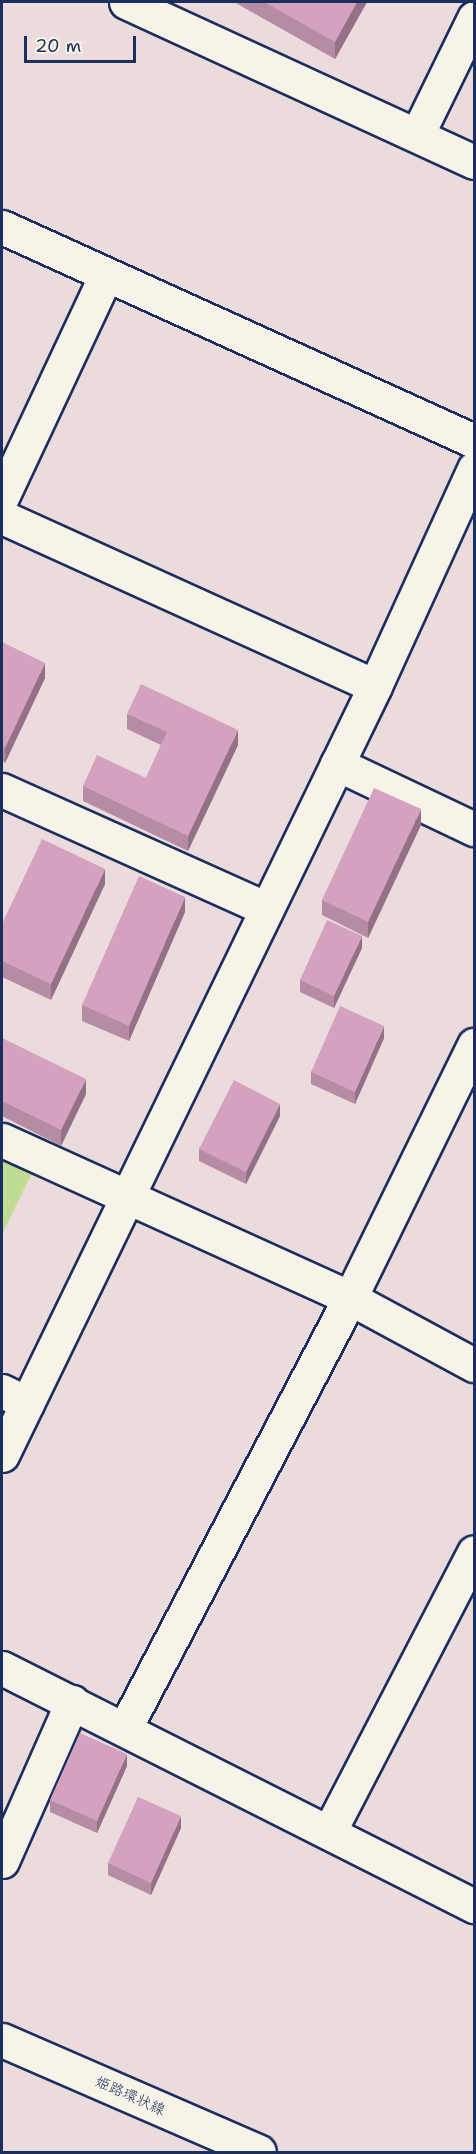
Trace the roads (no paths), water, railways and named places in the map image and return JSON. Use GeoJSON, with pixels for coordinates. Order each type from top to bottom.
{"type":"FeatureCollection","features":[{"type":"Feature","properties":{"kind":"street"},"geometry":{"type":"LineString","coordinates":[[126,2],[474,162]]}},
{"type":"Feature","properties":{"kind":"street"},"geometry":{"type":"LineString","coordinates":[[417,135],[474,18]]}},
{"type":"Feature","properties":{"kind":"street"},"geometry":{"type":"LineString","coordinates":[[2,227],[474,441]]}},
{"type":"Feature","properties":{"kind":"street"},"geometry":{"type":"LineString","coordinates":[[2,497],[106,275]]}},
{"type":"Feature","properties":{"kind":"street"},"geometry":{"type":"LineString","coordinates":[[2,1455],[14,1397],[128,1197],[375,686],[474,469]]}},
{"type":"Feature","properties":{"kind":"street"},"geometry":{"type":"LineString","coordinates":[[2,517],[375,686]]}},
{"type":"Feature","properties":{"kind":"street"},"geometry":{"type":"LineString","coordinates":[[337,764],[474,829]]}},
{"type":"Feature","properties":{"kind":"street"},"geometry":{"type":"LineString","coordinates":[[2,790],[267,909]]}},
{"type":"Feature","properties":{"kind":"street"},"geometry":{"type":"LineString","coordinates":[[125,1728],[350,1298],[474,1045]]}},
{"type":"Feature","properties":{"kind":"street"},"geometry":{"type":"LineString","coordinates":[[2,1140],[350,1298],[474,1365]]}},
{"type":"Feature","properties":{"kind":"street"},"geometry":{"type":"LineString","coordinates":[[329,1832],[474,1552]]}},
{"type":"Feature","properties":{"kind":"street"},"geometry":{"type":"LineString","coordinates":[[2,1668],[125,1728],[474,1906]]}},
{"type":"Feature","properties":{"kind":"street"},"geometry":{"type":"LineString","coordinates":[[2,1861],[72,1702]]}},
{"type":"Feature","properties":{"kind":"street","name":"姫路環状線"},"geometry":{"type":"LineString","coordinates":[[2,2040],[259,2152]]}}]}
